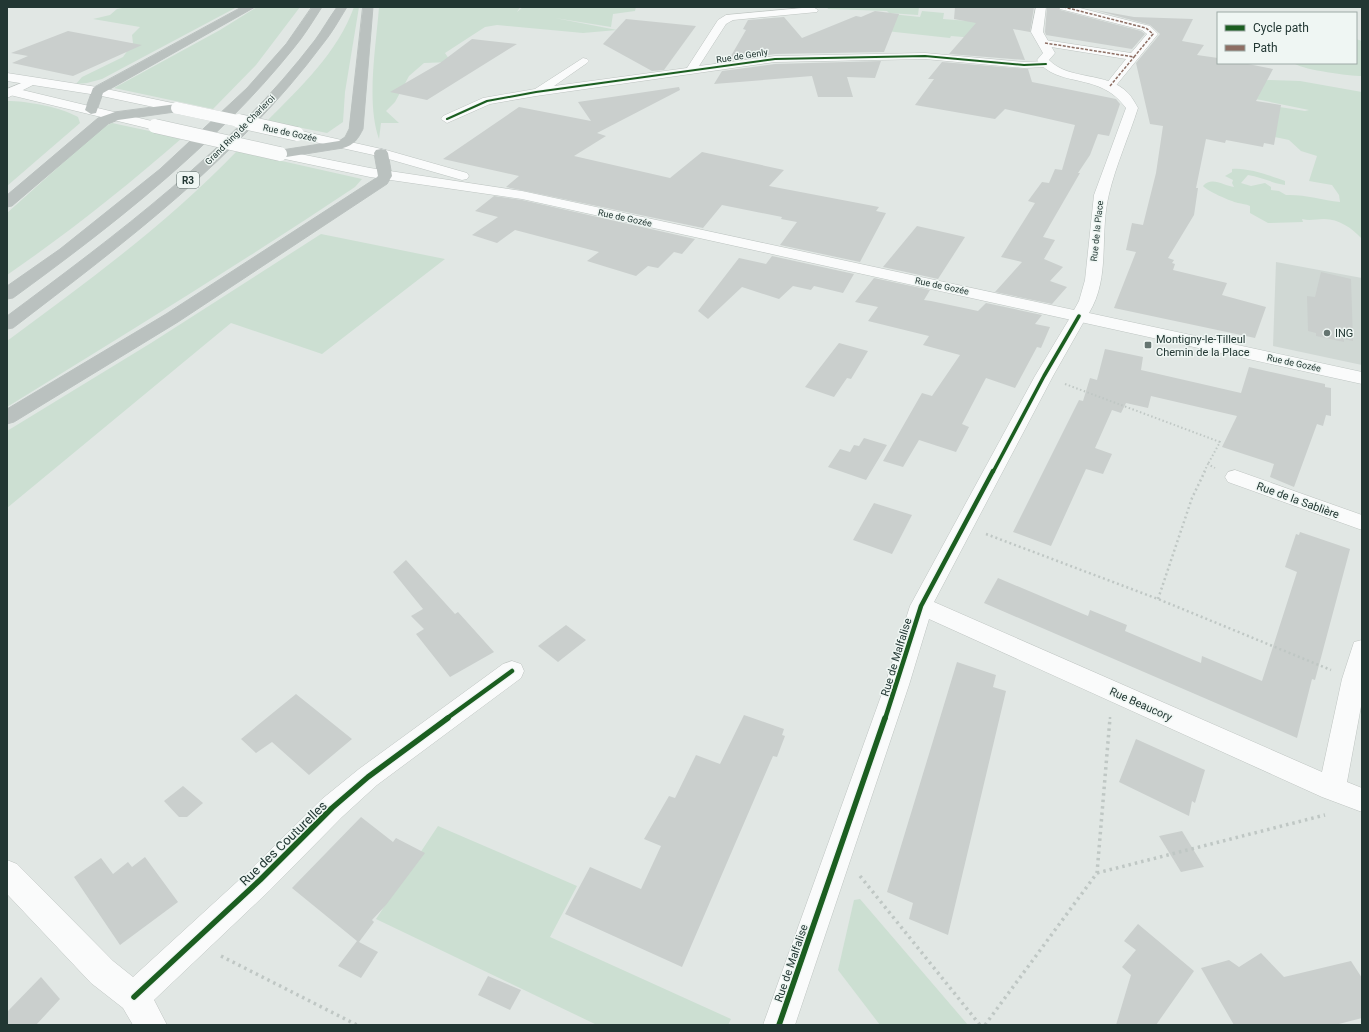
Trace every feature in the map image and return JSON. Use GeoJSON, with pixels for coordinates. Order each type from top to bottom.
{"type":"FeatureCollection","features":[{"type":"Feature","properties":{"kind":"highway"},"geometry":{"type":"LineString","coordinates":[[91,110],[97,91],[250,7]]}},
{"type":"Feature","properties":{"kind":"highway","name":"Grand Ring de Charleroi"},"geometry":{"type":"LineString","coordinates":[[7,294],[66,252],[165,172],[251,91],[290,46],[318,7]]}},
{"type":"Feature","properties":{"kind":"highway","name":"Grand Ring de Charleroi"},"geometry":{"type":"LineString","coordinates":[[7,324],[99,255],[197,172],[277,93],[316,46],[342,7]]}},
{"type":"Feature","properties":{"kind":"highway"},"geometry":{"type":"LineString","coordinates":[[280,154],[343,144],[351,139],[356,129],[368,7]]}},
{"type":"Feature","properties":{"kind":"highway"},"geometry":{"type":"LineString","coordinates":[[7,203],[103,121],[115,116],[177,108]]}},
{"type":"Feature","properties":{"kind":"highway"},"geometry":{"type":"LineString","coordinates":[[7,418],[172,318],[382,181],[385,176],[381,153]]}},
{"type":"Feature","properties":{"kind":"main road"},"geometry":{"type":"LineString","coordinates":[[1041,7],[1037,32],[1045,43],[1049,52],[1043,60],[1046,64]]}},
{"type":"Feature","properties":{"kind":"main road","name":"Rue de la Place"},"geometry":{"type":"LineString","coordinates":[[1046,64],[1055,71],[1110,86],[1128,98],[1132,108],[1101,195],[1092,280],[1088,301],[1079,316]]}},
{"type":"Feature","properties":{"kind":"main road","name":"Rue de Gozée"},"geometry":{"type":"LineString","coordinates":[[7,77],[31,82],[97,91],[343,144],[448,171],[522,195]]}},
{"type":"Feature","properties":{"kind":"main road","name":"Rue de Gozée"},"geometry":{"type":"LineString","coordinates":[[9,92],[326,165],[385,176],[522,195],[1362,378]]}},
{"type":"Feature","properties":{"kind":"street"},"geometry":{"type":"LineString","coordinates":[[1064,7],[1101,15],[1152,31],[1153,34],[1110,86]]}},
{"type":"Feature","properties":{"kind":"street","name":"Rue de Genly"},"geometry":{"type":"LineString","coordinates":[[690,72],[722,22],[730,17],[814,10]]}},
{"type":"Feature","properties":{"kind":"street"},"geometry":{"type":"LineString","coordinates":[[1045,43],[1134,57]]}},
{"type":"Feature","properties":{"kind":"street","name":"Rue de Genly"},"geometry":{"type":"LineString","coordinates":[[447,119],[486,101],[536,92],[690,72],[775,59],[925,56],[1024,65],[1046,64]]}},
{"type":"Feature","properties":{"kind":"street","name":"Rue de Genly"},"geometry":{"type":"LineString","coordinates":[[536,92],[583,61]]}},
{"type":"Feature","properties":{"kind":"street"},"geometry":{"type":"LineString","coordinates":[[9,92],[31,82]]}},
{"type":"Feature","properties":{"kind":"street","name":"Rue de Malfalise"},"geometry":{"type":"LineString","coordinates":[[779,1025],[897,685],[921,606],[1044,376],[1079,316]]}},
{"type":"Feature","properties":{"kind":"street","name":"Rue de la Sablière"},"geometry":{"type":"LineString","coordinates":[[1235,477],[1362,523]]}},
{"type":"Feature","properties":{"kind":"street","name":"Rue Beaucory"},"geometry":{"type":"LineString","coordinates":[[921,606],[1112,691],[1332,801],[1362,800]]}},
{"type":"Feature","properties":{"kind":"street"},"geometry":{"type":"LineString","coordinates":[[1332,801],[1354,679],[1362,649]]}},
{"type":"Feature","properties":{"kind":"street","name":"Rue des Couturelles"},"geometry":{"type":"LineString","coordinates":[[134,997],[194,942],[332,808],[368,777],[512,671]]}},
{"type":"Feature","properties":{"kind":"street"},"geometry":{"type":"LineString","coordinates":[[7,874],[102,972],[134,997],[151,1025]]}},
{"type":"Feature","properties":{"kind":"path"},"geometry":{"type":"LineString","coordinates":[[1044,376],[1220,442],[1192,498],[1158,599]]}},
{"type":"Feature","properties":{"kind":"path"},"geometry":{"type":"LineString","coordinates":[[1208,464],[1235,477]]}},
{"type":"Feature","properties":{"kind":"path"},"geometry":{"type":"LineString","coordinates":[[963,525],[1158,599],[1354,679]]}},
{"type":"Feature","properties":{"kind":"path"},"geometry":{"type":"LineString","coordinates":[[985,1025],[1097,873],[1112,691]]}},
{"type":"Feature","properties":{"kind":"path"},"geometry":{"type":"LineString","coordinates":[[1097,873],[1332,801]]}},
{"type":"Feature","properties":{"kind":"path"},"geometry":{"type":"LineString","coordinates":[[840,851],[980,1025]]}},
{"type":"Feature","properties":{"kind":"path"},"geometry":{"type":"LineString","coordinates":[[194,942],[357,1025]]}},
{"type":"Feature","properties":{"kind":"shaded area"},"geometry":{"type":"Polygon","coordinates":[[[1276,262],[1362,278],[1362,365],[1273,346],[1276,262]]]}},
{"type":"Feature","properties":{"kind":"green space"},"geometry":{"type":"Polygon","coordinates":[[[127,7],[237,7],[102,79],[76,84],[82,77],[123,57],[133,43],[132,35],[140,27],[93,19],[110,15],[117,9],[127,7]]]}},
{"type":"Feature","properties":{"kind":"green space"},"geometry":{"type":"Polygon","coordinates":[[[257,7],[300,7],[256,65],[213,109],[114,88],[220,30],[257,7]]]}},
{"type":"Feature","properties":{"kind":"green space"},"geometry":{"type":"Polygon","coordinates":[[[354,7],[359,7],[345,92],[343,122],[327,133],[267,121],[305,82],[328,54],[347,23],[354,7]]]}},
{"type":"Feature","properties":{"kind":"green space"},"geometry":{"type":"Polygon","coordinates":[[[379,7],[520,7],[517,12],[523,7],[636,7],[635,11],[613,14],[611,27],[555,18],[617,30],[583,33],[497,25],[485,27],[445,53],[451,62],[424,63],[409,76],[395,102],[386,111],[399,123],[381,123],[379,139],[375,124],[372,92],[379,7]]]}},
{"type":"Feature","properties":{"kind":"green space"},"geometry":{"type":"Polygon","coordinates":[[[827,7],[919,7],[918,15],[889,13],[887,11],[828,9],[827,7]]]}},
{"type":"Feature","properties":{"kind":"green space"},"geometry":{"type":"Polygon","coordinates":[[[922,11],[944,13],[943,19],[981,22],[975,38],[951,36],[950,38],[886,31],[891,14],[920,17],[922,11]]]}},
{"type":"Feature","properties":{"kind":"green space"},"geometry":{"type":"Polygon","coordinates":[[[1357,39],[1362,41],[1362,76],[1338,74],[1295,64],[1357,64],[1357,39]]]}},
{"type":"Feature","properties":{"kind":"green space"},"geometry":{"type":"Polygon","coordinates":[[[1269,80],[1300,81],[1362,92],[1362,239],[1345,225],[1330,219],[1302,219],[1303,222],[1268,223],[1250,213],[1250,206],[1224,198],[1203,186],[1210,182],[1218,182],[1234,187],[1232,183],[1233,180],[1225,176],[1232,172],[1232,169],[1244,169],[1266,174],[1285,181],[1285,185],[1248,175],[1241,183],[1251,186],[1265,183],[1271,187],[1271,190],[1279,191],[1286,195],[1306,196],[1340,202],[1339,195],[1332,185],[1309,181],[1317,156],[1301,151],[1289,140],[1261,134],[1221,98],[1305,111],[1309,110],[1261,100],[1175,88],[1269,80]]]}},
{"type":"Feature","properties":{"kind":"green space"},"geometry":{"type":"Polygon","coordinates":[[[7,101],[34,103],[62,110],[78,117],[80,123],[7,186],[7,101]]]}},
{"type":"Feature","properties":{"kind":"green space"},"geometry":{"type":"Polygon","coordinates":[[[112,123],[182,138],[96,209],[7,275],[7,213],[103,127],[112,123]]]}},
{"type":"Feature","properties":{"kind":"green space"},"geometry":{"type":"Polygon","coordinates":[[[237,151],[362,179],[355,187],[269,243],[7,407],[7,341],[126,251],[183,203],[237,151]]]}},
{"type":"Feature","properties":{"kind":"green space"},"geometry":{"type":"Polygon","coordinates":[[[321,234],[445,259],[322,354],[231,323],[7,508],[7,431],[151,343],[321,234]]]}},
{"type":"Feature","properties":{"kind":"green space"},"geometry":{"type":"Polygon","coordinates":[[[438,826],[577,886],[550,937],[731,1019],[728,1025],[597,1025],[376,919],[438,826]]]}},
{"type":"Feature","properties":{"kind":"green space"},"geometry":{"type":"Polygon","coordinates":[[[860,899],[968,1025],[880,1025],[838,970],[854,900],[860,899]]]}},
{"type":"Feature","properties":{"kind":"building"},"geometry":{"type":"Polygon","coordinates":[[[955,7],[1034,7],[1030,32],[1013,29],[1025,60],[949,54],[976,23],[954,19],[955,7]]]}},
{"type":"Feature","properties":{"kind":"building"},"geometry":{"type":"Polygon","coordinates":[[[1047,7],[1058,7],[1060,10],[1141,31],[1145,34],[1132,49],[1046,35],[1047,7]]]}},
{"type":"Feature","properties":{"kind":"building"},"geometry":{"type":"Polygon","coordinates":[[[1095,10],[1134,17],[1193,19],[1182,41],[1204,45],[1197,55],[1217,58],[1217,64],[1248,64],[1273,69],[1256,101],[1281,105],[1274,145],[1264,143],[1263,147],[1226,140],[1225,143],[1206,139],[1196,188],[1198,188],[1194,215],[1168,258],[1174,260],[1172,263],[1175,264],[1173,270],[1227,283],[1222,295],[1266,307],[1255,338],[1114,308],[1136,252],[1126,250],[1132,223],[1143,225],[1156,173],[1163,126],[1150,124],[1136,63],[1160,34],[1150,25],[1095,10]]]}},
{"type":"Feature","properties":{"kind":"building"},"geometry":{"type":"Polygon","coordinates":[[[875,11],[899,14],[884,52],[775,54],[728,61],[746,30],[743,29],[748,20],[784,17],[802,38],[856,16],[861,17],[875,11]]]}},
{"type":"Feature","properties":{"kind":"building"},"geometry":{"type":"Polygon","coordinates":[[[626,19],[696,26],[664,70],[652,71],[603,44],[626,19]]]}},
{"type":"Feature","properties":{"kind":"building"},"geometry":{"type":"Polygon","coordinates":[[[68,31],[142,45],[73,76],[12,63],[28,56],[11,53],[68,31]]]}},
{"type":"Feature","properties":{"kind":"building"},"geometry":{"type":"Polygon","coordinates":[[[472,39],[517,44],[427,100],[390,92],[440,63],[472,39]]]}},
{"type":"Feature","properties":{"kind":"building"},"geometry":{"type":"Polygon","coordinates":[[[881,61],[875,78],[847,77],[853,97],[818,97],[812,76],[714,84],[722,71],[775,64],[881,61]]]}},
{"type":"Feature","properties":{"kind":"building"},"geometry":{"type":"Polygon","coordinates":[[[942,62],[1028,69],[1032,82],[1116,99],[1120,104],[1109,136],[1098,134],[1090,155],[1078,173],[1080,173],[1043,237],[1055,240],[1044,259],[1063,267],[1050,281],[1067,287],[1052,304],[995,292],[1022,262],[1001,257],[1035,203],[1028,201],[1042,182],[1049,183],[1055,169],[1062,170],[1075,125],[1005,109],[995,119],[915,105],[934,79],[928,79],[942,62]]]}},
{"type":"Feature","properties":{"kind":"building"},"geometry":{"type":"Polygon","coordinates":[[[679,87],[680,90],[597,133],[606,136],[574,156],[670,178],[702,152],[784,170],[769,186],[879,207],[876,211],[886,213],[860,262],[780,245],[797,222],[781,219],[782,217],[722,205],[703,228],[506,187],[519,176],[443,159],[519,107],[591,121],[578,102],[679,87]]]}},
{"type":"Feature","properties":{"kind":"building"},"geometry":{"type":"Polygon","coordinates":[[[494,196],[522,200],[695,239],[682,254],[674,252],[658,268],[648,266],[636,276],[587,261],[599,252],[515,230],[497,243],[472,235],[498,217],[475,211],[494,196]]]}},
{"type":"Feature","properties":{"kind":"building"},"geometry":{"type":"Polygon","coordinates":[[[917,226],[965,237],[938,279],[883,267],[917,226]]]}},
{"type":"Feature","properties":{"kind":"building"},"geometry":{"type":"Polygon","coordinates":[[[772,256],[854,274],[843,293],[814,286],[811,290],[793,286],[779,299],[742,287],[708,319],[698,311],[739,258],[766,264],[772,256]]]}},
{"type":"Feature","properties":{"kind":"building"},"geometry":{"type":"Polygon","coordinates":[[[1321,272],[1351,279],[1353,341],[1344,339],[1344,342],[1316,336],[1316,333],[1308,331],[1307,296],[1315,297],[1321,272]]]}},
{"type":"Feature","properties":{"kind":"building"},"geometry":{"type":"Polygon","coordinates":[[[874,278],[930,290],[924,300],[978,311],[986,303],[1042,315],[1035,324],[1050,327],[1041,348],[1037,347],[1015,388],[986,378],[962,424],[969,427],[956,452],[919,440],[903,467],[883,461],[922,393],[932,396],[960,355],[923,345],[929,336],[868,321],[878,307],[855,302],[874,278]]]}},
{"type":"Feature","properties":{"kind":"building"},"geometry":{"type":"Polygon","coordinates":[[[839,343],[868,351],[851,379],[847,378],[834,397],[805,387],[839,343]]]}},
{"type":"Feature","properties":{"kind":"building"},"geometry":{"type":"Polygon","coordinates":[[[1105,349],[1143,357],[1141,370],[1241,393],[1249,367],[1325,384],[1325,387],[1331,388],[1331,416],[1326,415],[1323,426],[1317,424],[1294,487],[1270,477],[1274,464],[1222,447],[1237,416],[1151,396],[1148,408],[1126,403],[1121,413],[1112,410],[1095,448],[1112,454],[1103,474],[1086,469],[1051,546],[1013,532],[1079,400],[1083,401],[1090,378],[1097,380],[1105,349]]]}},
{"type":"Feature","properties":{"kind":"building"},"geometry":{"type":"Polygon","coordinates":[[[864,438],[887,445],[866,480],[828,467],[840,449],[850,452],[854,445],[859,446],[864,438]]]}},
{"type":"Feature","properties":{"kind":"building"},"geometry":{"type":"Polygon","coordinates":[[[874,503],[912,515],[892,554],[853,540],[874,503]]]}},
{"type":"Feature","properties":{"kind":"building"},"geometry":{"type":"Polygon","coordinates":[[[1300,532],[1350,549],[1315,680],[1312,679],[1297,738],[984,603],[998,578],[1088,616],[1090,610],[1127,625],[1125,631],[1201,663],[1202,656],[1262,681],[1297,572],[1285,567],[1296,534],[1299,535],[1300,532]]]}},
{"type":"Feature","properties":{"kind":"building"},"geometry":{"type":"Polygon","coordinates":[[[406,560],[455,614],[458,612],[494,652],[450,677],[416,634],[424,629],[411,616],[423,609],[393,572],[406,560]]]}},
{"type":"Feature","properties":{"kind":"building"},"geometry":{"type":"Polygon","coordinates":[[[566,625],[586,640],[558,662],[538,646],[566,625]]]}},
{"type":"Feature","properties":{"kind":"building"},"geometry":{"type":"Polygon","coordinates":[[[957,662],[996,675],[993,687],[1006,691],[948,935],[909,919],[913,903],[887,892],[957,662]]]}},
{"type":"Feature","properties":{"kind":"building"},"geometry":{"type":"Polygon","coordinates":[[[296,694],[352,739],[309,775],[272,742],[256,753],[241,739],[296,694]]]}},
{"type":"Feature","properties":{"kind":"building"},"geometry":{"type":"Polygon","coordinates":[[[744,715],[784,729],[782,735],[785,736],[777,757],[773,756],[682,967],[565,914],[590,867],[641,889],[661,846],[644,839],[669,796],[675,798],[696,755],[720,764],[744,715]]]}},
{"type":"Feature","properties":{"kind":"building"},"geometry":{"type":"Polygon","coordinates":[[[1136,739],[1205,770],[1195,803],[1192,801],[1189,816],[1119,782],[1136,739]]]}},
{"type":"Feature","properties":{"kind":"building"},"geometry":{"type":"Polygon","coordinates":[[[183,786],[203,803],[187,817],[179,817],[164,801],[183,786]]]}},
{"type":"Feature","properties":{"kind":"building"},"geometry":{"type":"Polygon","coordinates":[[[361,817],[393,842],[396,838],[425,853],[386,905],[372,920],[374,922],[359,942],[378,952],[361,978],[338,966],[357,941],[292,888],[361,817]]]}},
{"type":"Feature","properties":{"kind":"building"},"geometry":{"type":"Polygon","coordinates":[[[1182,831],[1204,867],[1181,872],[1159,836],[1182,831]]]}},
{"type":"Feature","properties":{"kind":"building"},"geometry":{"type":"Polygon","coordinates":[[[145,857],[178,902],[120,945],[74,877],[101,858],[113,874],[128,862],[132,867],[145,857]]]}},
{"type":"Feature","properties":{"kind":"building"},"geometry":{"type":"Polygon","coordinates":[[[1138,924],[1194,971],[1156,1025],[1116,1025],[1131,975],[1122,967],[1136,950],[1124,941],[1138,924]]]}},
{"type":"Feature","properties":{"kind":"building"},"geometry":{"type":"Polygon","coordinates":[[[1261,953],[1284,977],[1351,961],[1362,978],[1362,1018],[1335,1025],[1234,1025],[1201,968],[1229,960],[1239,967],[1261,953]]]}},
{"type":"Feature","properties":{"kind":"building"},"geometry":{"type":"Polygon","coordinates":[[[488,976],[521,990],[510,1010],[478,995],[488,976]]]}},
{"type":"Feature","properties":{"kind":"building"},"geometry":{"type":"Polygon","coordinates":[[[41,977],[60,999],[36,1025],[7,1025],[7,1012],[41,977]]]}},
{"type":"Feature","properties":{"kind":"marked path"},"geometry":{"type":"LineString","coordinates":[[1045,43],[1134,57],[1153,34],[1146,28],[1064,7]]}},
{"type":"Feature","properties":{"kind":"marked path"},"geometry":{"type":"LineString","coordinates":[[1110,86],[1134,57]]}},
{"type":"Feature","properties":{"kind":"cycle path"},"geometry":{"type":"LineString","coordinates":[[447,119],[487,101],[536,92],[775,59],[925,56],[1024,65],[1046,64]]}},
{"type":"Feature","properties":{"kind":"cycle path"},"geometry":{"type":"LineString","coordinates":[[779,1025],[897,685],[921,606],[1044,376],[1079,316]]}},
{"type":"Feature","properties":{"kind":"cycle path"},"geometry":{"type":"LineString","coordinates":[[134,997],[260,880],[332,808],[368,777],[512,671]]}},
{"type":"Feature","properties":{"kind":"place","name":"ING"},"geometry":{"type":"Point","coordinates":[1327,333]}},
{"type":"Feature","properties":{"kind":"place","name":"Montigny-le-Tilleul Chemin de la Place"},"geometry":{"type":"Point","coordinates":[1148,345]}}]}
